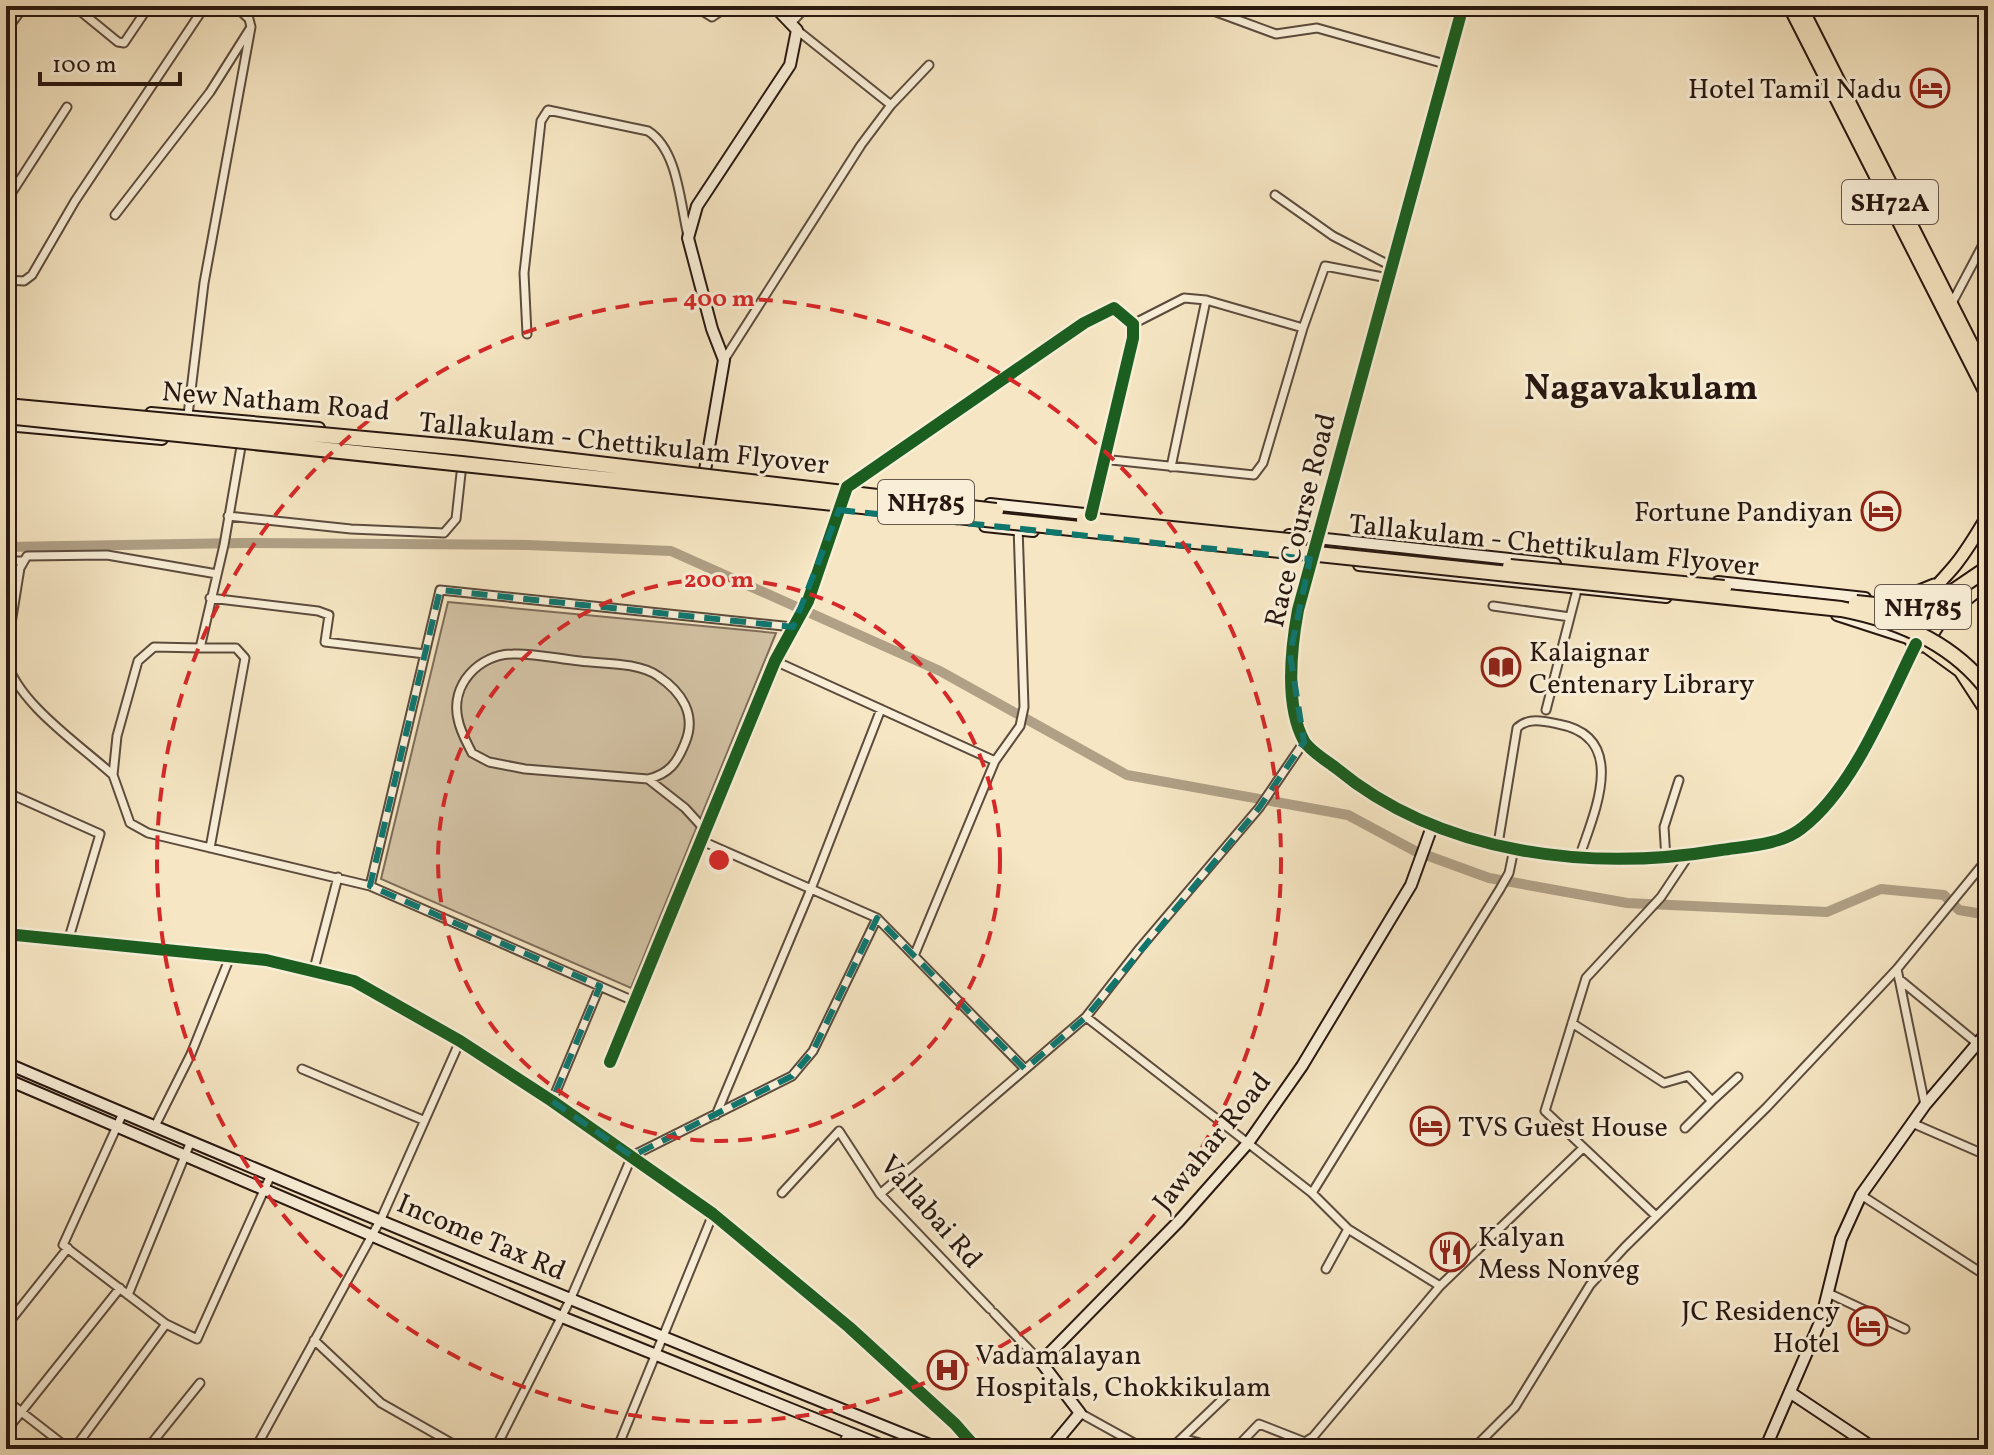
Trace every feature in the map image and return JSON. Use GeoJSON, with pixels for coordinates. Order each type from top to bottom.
{"type":"FeatureCollection","features":[{"type":"Feature","properties":{"kind":"highway","name":"Tallakulam - Chettikulam Flyover"},"geometry":{"type":"LineString","coordinates":[[6,406],[463,448],[1015,514],[1912,609],[1935,604],[1988,568]]}},
{"type":"Feature","properties":{"kind":"highway","name":"Tallakulam - Chettikulam Flyover"},"geometry":{"type":"LineString","coordinates":[[6,416],[1841,609],[1882,618],[1928,638],[1968,666],[1988,690]]}},
{"type":"Feature","properties":{"kind":"main road"},"geometry":{"type":"LineString","coordinates":[[700,496],[724,360],[712,329],[688,238],[697,206],[790,65],[794,26],[774,6]]}},
{"type":"Feature","properties":{"kind":"main road","name":"Race Course Road"},"geometry":{"type":"LineString","coordinates":[[1304,742],[1294,702],[1290,654],[1310,559],[1463,6]]}},
{"type":"Feature","properties":{"kind":"main road","name":"SH72A"},"geometry":{"type":"LineString","coordinates":[[1789,6],[1806,28],[1988,376]]}},
{"type":"Feature","properties":{"kind":"main road","name":"SH72A"},"geometry":{"type":"LineString","coordinates":[[1801,6],[1806,28],[1988,398]]}},
{"type":"Feature","properties":{"kind":"main road","name":"New Natham Road"},"geometry":{"type":"LineString","coordinates":[[6,399],[464,442],[1020,508],[1843,595],[1901,607],[1918,623]]}},
{"type":"Feature","properties":{"kind":"main road","name":"New Natham Road"},"geometry":{"type":"LineString","coordinates":[[6,425],[462,470],[1841,616],[1917,643]]}},
{"type":"Feature","properties":{"kind":"main road"},"geometry":{"type":"LineString","coordinates":[[1988,515],[1961,557],[1939,582],[1921,609],[1918,623],[1910,632],[1917,643],[1960,671],[1988,714]]}},
{"type":"Feature","properties":{"kind":"main road"},"geometry":{"type":"LineString","coordinates":[[1890,603],[1939,582]]}},
{"type":"Feature","properties":{"kind":"main road"},"geometry":{"type":"LineString","coordinates":[[1304,742],[1358,786],[1433,824],[1514,849],[1578,860],[1666,859],[1771,842],[1800,830],[1822,810],[1848,774],[1917,643],[1933,633],[1942,619],[1988,582]]}},
{"type":"Feature","properties":{"kind":"main road"},"geometry":{"type":"LineString","coordinates":[[1918,623],[1930,626],[1933,633]]}},
{"type":"Feature","properties":{"kind":"main road","name":"Jawahar Road"},"geometry":{"type":"LineString","coordinates":[[1041,1362],[1179,1221],[1248,1143],[1302,1066],[1411,885],[1433,824]]}},
{"type":"Feature","properties":{"kind":"main road"},"geometry":{"type":"LineString","coordinates":[[1765,1449],[1821,1320],[1841,1239],[1861,1195],[1925,1105],[1988,1031]]}},
{"type":"Feature","properties":{"kind":"main road","name":"Income Tax Rd"},"geometry":{"type":"LineString","coordinates":[[6,1063],[270,1177],[381,1219],[570,1300],[940,1449]]}},
{"type":"Feature","properties":{"kind":"main road","name":"Income Tax Rd"},"geometry":{"type":"LineString","coordinates":[[6,1079],[562,1317],[890,1449]]}},
{"type":"Feature","properties":{"kind":"main road"},"geometry":{"type":"LineString","coordinates":[[1041,1362],[1080,1413],[1050,1449]]}},
{"type":"Feature","properties":{"kind":"main road"},"geometry":{"type":"LineString","coordinates":[[1791,1393],[1875,1449]]}},
{"type":"Feature","properties":{"kind":"street"},"geometry":{"type":"LineString","coordinates":[[6,31],[24,6]]}},
{"type":"Feature","properties":{"kind":"street"},"geometry":{"type":"LineString","coordinates":[[74,6],[118,42],[124,43],[149,6]]}},
{"type":"Feature","properties":{"kind":"street"},"geometry":{"type":"LineString","coordinates":[[6,280],[24,281],[32,275],[75,201],[205,6]]}},
{"type":"Feature","properties":{"kind":"street"},"geometry":{"type":"LineString","coordinates":[[188,415],[204,283],[251,27],[249,19],[235,6]]}},
{"type":"Feature","properties":{"kind":"street"},"geometry":{"type":"LineString","coordinates":[[694,6],[712,17],[728,6]]}},
{"type":"Feature","properties":{"kind":"street"},"geometry":{"type":"LineString","coordinates":[[807,6],[794,26],[891,105]]}},
{"type":"Feature","properties":{"kind":"street"},"geometry":{"type":"LineString","coordinates":[[1200,6],[1276,34],[1317,28],[1445,64]]}},
{"type":"Feature","properties":{"kind":"street"},"geometry":{"type":"LineString","coordinates":[[115,215],[210,92],[251,27]]}},
{"type":"Feature","properties":{"kind":"street"},"geometry":{"type":"LineString","coordinates":[[724,360],[861,145],[891,105],[929,65]]}},
{"type":"Feature","properties":{"kind":"street"},"geometry":{"type":"LineString","coordinates":[[6,200],[67,107]]}},
{"type":"Feature","properties":{"kind":"street"},"geometry":{"type":"LineString","coordinates":[[527,334],[524,273],[541,121],[548,110],[648,131],[661,139],[668,152],[688,238]]}},
{"type":"Feature","properties":{"kind":"street"},"geometry":{"type":"LineString","coordinates":[[1275,195],[1333,236],[1391,266]]}},
{"type":"Feature","properties":{"kind":"street"},"geometry":{"type":"LineString","coordinates":[[1952,303],[1988,235]]}},
{"type":"Feature","properties":{"kind":"street"},"geometry":{"type":"LineString","coordinates":[[1102,459],[1248,476],[1259,470],[1325,266],[1388,278]]}},
{"type":"Feature","properties":{"kind":"street"},"geometry":{"type":"LineString","coordinates":[[1133,324],[1176,300],[1206,300],[1303,328]]}},
{"type":"Feature","properties":{"kind":"street"},"geometry":{"type":"LineString","coordinates":[[1171,467],[1206,300]]}},
{"type":"Feature","properties":{"kind":"street"},"geometry":{"type":"LineString","coordinates":[[610,1062],[775,661],[808,601],[847,487],[1108,308],[1120,310],[1133,324],[1133,338],[1091,515]]}},
{"type":"Feature","properties":{"kind":"street"},"geometry":{"type":"LineString","coordinates":[[200,648],[224,542],[245,420]]}},
{"type":"Feature","properties":{"kind":"street"},"geometry":{"type":"LineString","coordinates":[[228,516],[433,535],[451,528],[456,519],[464,442]]}},
{"type":"Feature","properties":{"kind":"street"},"geometry":{"type":"LineString","coordinates":[[914,956],[995,761],[1020,725],[1024,707],[1018,530],[1020,508]]}},
{"type":"Feature","properties":{"kind":"street"},"geometry":{"type":"LineString","coordinates":[[6,561],[22,561],[38,553],[88,553],[217,574]]}},
{"type":"Feature","properties":{"kind":"street"},"geometry":{"type":"LineString","coordinates":[[22,561],[6,657],[14,681],[26,696],[113,775]]}},
{"type":"Feature","properties":{"kind":"street"},"geometry":{"type":"LineString","coordinates":[[370,886],[440,590],[793,627]]}},
{"type":"Feature","properties":{"kind":"street"},"geometry":{"type":"LineString","coordinates":[[1546,710],[1577,590]]}},
{"type":"Feature","properties":{"kind":"street"},"geometry":{"type":"LineString","coordinates":[[210,598],[318,611],[329,615],[325,642],[425,654]]}},
{"type":"Feature","properties":{"kind":"street"},"geometry":{"type":"LineString","coordinates":[[1493,606],[1570,617]]}},
{"type":"Feature","properties":{"kind":"street"},"geometry":{"type":"LineString","coordinates":[[210,848],[245,665],[243,652],[236,648],[154,647],[138,661],[117,736],[113,775],[130,823],[148,833],[210,848],[338,877],[370,886],[636,1002]]}},
{"type":"Feature","properties":{"kind":"street"},"geometry":{"type":"LineString","coordinates":[[648,779],[665,775],[676,762],[687,740],[690,714],[677,691],[656,674],[628,667],[513,654],[492,656],[466,676],[457,697],[458,720],[472,753],[489,762],[525,769],[648,779],[685,808],[706,831]]}},
{"type":"Feature","properties":{"kind":"street"},"geometry":{"type":"LineString","coordinates":[[775,661],[995,761]]}},
{"type":"Feature","properties":{"kind":"street"},"geometry":{"type":"LineString","coordinates":[[716,1115],[811,889],[881,709]]}},
{"type":"Feature","properties":{"kind":"street"},"geometry":{"type":"LineString","coordinates":[[1498,844],[1517,728],[1530,720],[1561,724],[1577,730],[1594,744],[1601,756],[1603,771],[1578,860]]}},
{"type":"Feature","properties":{"kind":"street"},"geometry":{"type":"LineString","coordinates":[[880,1194],[1086,1017],[1268,797],[1304,742]]}},
{"type":"Feature","properties":{"kind":"street"},"geometry":{"type":"LineString","coordinates":[[1666,859],[1664,827],[1679,780]]}},
{"type":"Feature","properties":{"kind":"street"},"geometry":{"type":"LineString","coordinates":[[6,792],[100,834],[68,941]]}},
{"type":"Feature","properties":{"kind":"street"},"geometry":{"type":"LineString","coordinates":[[702,841],[877,918],[1025,1069]]}},
{"type":"Feature","properties":{"kind":"street"},"geometry":{"type":"LineString","coordinates":[[1312,1193],[1500,889],[1509,873],[1514,849]]}},
{"type":"Feature","properties":{"kind":"street"},"geometry":{"type":"LineString","coordinates":[[1656,1216],[1545,1111],[1586,978],[1661,897],[1689,855]]}},
{"type":"Feature","properties":{"kind":"street"},"geometry":{"type":"LineString","coordinates":[[1473,1449],[1515,1407],[1590,1285],[1767,1107],[1897,969],[1988,858]]}},
{"type":"Feature","properties":{"kind":"street"},"geometry":{"type":"LineString","coordinates":[[314,969],[338,877]]}},
{"type":"Feature","properties":{"kind":"street"},"geometry":{"type":"LineString","coordinates":[[495,1449],[570,1300],[632,1156],[792,1076],[805,1064],[877,918]]}},
{"type":"Feature","properties":{"kind":"street"},"geometry":{"type":"LineString","coordinates":[[6,951],[9,935],[230,957],[314,969],[354,981],[460,1041],[552,1101],[713,1214],[849,1327],[955,1424],[977,1449]]}},
{"type":"Feature","properties":{"kind":"street"},"geometry":{"type":"LineString","coordinates":[[155,1126],[191,1054],[230,957]]}},
{"type":"Feature","properties":{"kind":"street"},"geometry":{"type":"LineString","coordinates":[[1897,969],[1925,1105]]}},
{"type":"Feature","properties":{"kind":"street"},"geometry":{"type":"LineString","coordinates":[[1899,979],[1978,1044]]}},
{"type":"Feature","properties":{"kind":"street"},"geometry":{"type":"LineString","coordinates":[[552,1101],[600,986]]}},
{"type":"Feature","properties":{"kind":"street"},"geometry":{"type":"LineString","coordinates":[[1086,1017],[1312,1193],[1348,1229],[1440,1286]]}},
{"type":"Feature","properties":{"kind":"street"},"geometry":{"type":"LineString","coordinates":[[1572,1023],[1664,1083],[1688,1076],[1712,1101]]}},
{"type":"Feature","properties":{"kind":"street"},"geometry":{"type":"LineString","coordinates":[[255,1449],[381,1219],[460,1041]]}},
{"type":"Feature","properties":{"kind":"street"},"geometry":{"type":"LineString","coordinates":[[302,1069],[423,1120]]}},
{"type":"Feature","properties":{"kind":"street"},"geometry":{"type":"LineString","coordinates":[[1685,1128],[1738,1077]]}},
{"type":"Feature","properties":{"kind":"street"},"geometry":{"type":"LineString","coordinates":[[123,1113],[63,1245],[166,1324],[197,1339],[270,1177]]}},
{"type":"Feature","properties":{"kind":"street"},"geometry":{"type":"LineString","coordinates":[[1912,1123],[1988,1156]]}},
{"type":"Feature","properties":{"kind":"street","name":"Vallabai Rd"},"geometry":{"type":"LineString","coordinates":[[782,1193],[839,1131],[880,1194],[1041,1362]]}},
{"type":"Feature","properties":{"kind":"street"},"geometry":{"type":"LineString","coordinates":[[128,1295],[191,1141]]}},
{"type":"Feature","properties":{"kind":"street"},"geometry":{"type":"LineString","coordinates":[[1235,1449],[1259,1424],[1305,1442],[1313,1437],[1440,1286],[1583,1148]]}},
{"type":"Feature","properties":{"kind":"street"},"geometry":{"type":"LineString","coordinates":[[1861,1195],[1988,1277]]}},
{"type":"Feature","properties":{"kind":"street"},"geometry":{"type":"LineString","coordinates":[[617,1449],[713,1214]]}},
{"type":"Feature","properties":{"kind":"street"},"geometry":{"type":"LineString","coordinates":[[1326,1269],[1348,1229]]}},
{"type":"Feature","properties":{"kind":"street"},"geometry":{"type":"LineString","coordinates":[[6,1326],[68,1248]]}},
{"type":"Feature","properties":{"kind":"street"},"geometry":{"type":"LineString","coordinates":[[6,1431],[120,1288]]}},
{"type":"Feature","properties":{"kind":"street"},"geometry":{"type":"LineString","coordinates":[[1828,1293],[1905,1329]]}},
{"type":"Feature","properties":{"kind":"street"},"geometry":{"type":"LineString","coordinates":[[6,1400],[71,1449],[166,1324]]}},
{"type":"Feature","properties":{"kind":"street"},"geometry":{"type":"LineString","coordinates":[[314,1340],[381,1403],[462,1449]]}},
{"type":"Feature","properties":{"kind":"street"},"geometry":{"type":"LineString","coordinates":[[165,1449],[150,1446],[200,1383]]}},
{"type":"Feature","properties":{"kind":"street"},"geometry":{"type":"LineString","coordinates":[[1170,1449],[1229,1393]]}},
{"type":"Feature","properties":{"kind":"street"},"geometry":{"type":"LineString","coordinates":[[1080,1413],[1145,1449]]}},
{"type":"Feature","properties":{"kind":"street"},"geometry":{"type":"LineString","coordinates":[[841,1449],[848,1432]]}},
{"type":"Feature","properties":{"kind":"street"},"geometry":{"type":"LineString","coordinates":[[1979,1449],[1988,1433]]}},
{"type":"Feature","properties":{"kind":"street"},"geometry":{"type":"LineString","coordinates":[[1182,1438],[1221,1449]]}},
{"type":"Feature","properties":{"kind":"highlighted area"},"geometry":{"type":"Polygon","coordinates":[[[839,510],[1310,559],[1290,654],[1304,742],[1259,808],[1086,1017],[1025,1069],[877,918],[813,1051],[792,1076],[632,1156],[552,1101],[600,986],[370,886],[440,590],[793,627],[839,510]]]}},
{"type":"Feature","properties":{"kind":"shaded area"},"geometry":{"type":"Polygon","coordinates":[[[448,602],[776,633],[631,988],[381,879],[448,602]]]}},
{"type":"Feature","properties":{"kind":"waterway"},"geometry":{"type":"LineString","coordinates":[[6,547],[241,543],[528,545],[671,551],[940,671],[1127,775],[1348,815],[1415,851],[1489,878],[1627,903],[1827,912],[1881,889],[1944,895],[1959,910],[1988,915]]}},
{"type":"Feature","properties":{"kind":"cycle path"},"geometry":{"type":"LineString","coordinates":[[1463,6],[1298,610],[1291,677],[1294,711],[1304,741],[1319,756],[1377,797],[1422,821],[1470,838],[1519,850],[1570,857],[1621,859],[1753,846],[1794,834],[1821,811],[1838,791],[1868,743],[1916,644]]}},
{"type":"Feature","properties":{"kind":"cycle path"},"geometry":{"type":"LineString","coordinates":[[610,1062],[775,661],[808,601],[847,487],[1084,323],[1114,308],[1133,324],[1133,338],[1091,515]]}},
{"type":"Feature","properties":{"kind":"cycle path"},"geometry":{"type":"LineString","coordinates":[[6,934],[266,960],[354,981],[460,1041],[552,1101],[713,1214],[849,1327],[955,1424],[977,1449]]}},
{"type":"Feature","properties":{"kind":"place","name":"Hotel Tamil Nadu"},"geometry":{"type":"Point","coordinates":[1930,88]}},
{"type":"Feature","properties":{"kind":"place","name":"Fortune Pandiyan"},"geometry":{"type":"Point","coordinates":[1881,511]}},
{"type":"Feature","properties":{"kind":"place","name":"Kalaignar Centenary Library"},"geometry":{"type":"Point","coordinates":[1501,667]}},
{"type":"Feature","properties":{"kind":"place","name":"TVS Guest House"},"geometry":{"type":"Point","coordinates":[1430,1126]}},
{"type":"Feature","properties":{"kind":"place","name":"Kalyan Mess Nonveg"},"geometry":{"type":"Point","coordinates":[1450,1252]}},
{"type":"Feature","properties":{"kind":"place","name":"JC Residency Hotel"},"geometry":{"type":"Point","coordinates":[1868,1326]}},
{"type":"Feature","properties":{"kind":"place","name":"Vadamalayan Hospitals, Chokkikulam"},"geometry":{"type":"Point","coordinates":[947,1370]}},
{"type":"Feature","properties":{"kind":"district","name":"Nagavakulam"},"geometry":{"type":"Point","coordinates":[1641,386]}}]}
